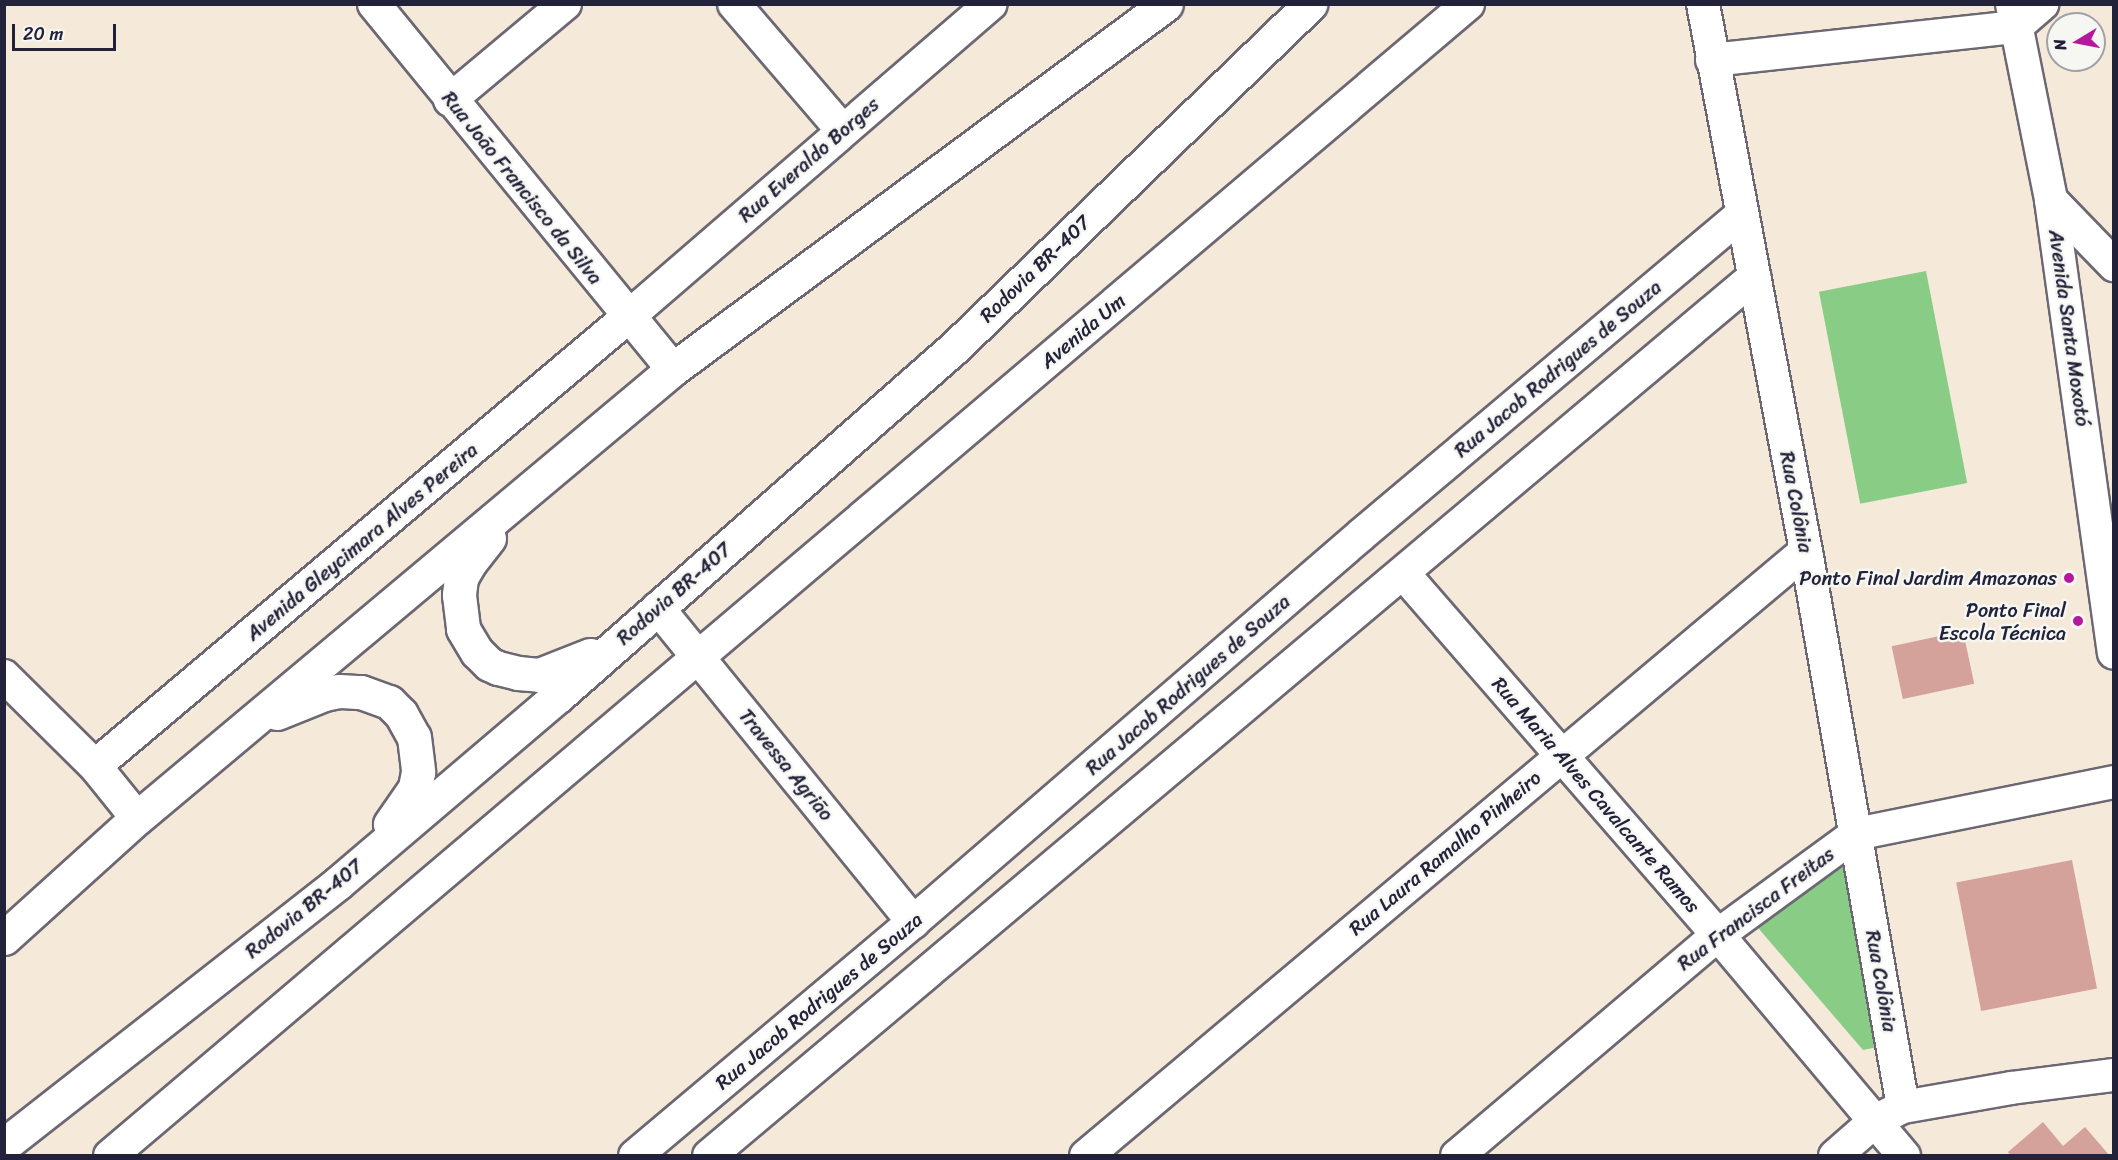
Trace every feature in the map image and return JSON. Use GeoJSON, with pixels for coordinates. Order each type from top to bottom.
{"type":"FeatureCollection","features":[{"type":"Feature","properties":{"kind":"highway"},"geometry":{"type":"LineString","coordinates":[[4,938],[137,818],[673,369],[1166,4]]}},
{"type":"Feature","properties":{"kind":"highway","name":"Rodovia BR-407"},"geometry":{"type":"LineString","coordinates":[[4,1145],[353,870],[626,636],[955,347],[1310,4]]}},
{"type":"Feature","properties":{"kind":"highway"},"geometry":{"type":"LineString","coordinates":[[522,496],[469,564],[462,578],[459,609],[468,640],[489,664],[518,674],[539,675],[573,664],[626,636]]}},
{"type":"Feature","properties":{"kind":"highway"},"geometry":{"type":"LineString","coordinates":[[246,727],[324,694],[339,691],[361,692],[380,698],[389,702],[401,714],[414,737],[418,772],[415,788],[407,803],[353,870]]}},
{"type":"Feature","properties":{"kind":"street","name":"Rua João Francisco da Silva"},"geometry":{"type":"LineString","coordinates":[[375,4],[450,100],[673,369]]}},
{"type":"Feature","properties":{"kind":"street"},"geometry":{"type":"LineString","coordinates":[[450,100],[565,4]]}},
{"type":"Feature","properties":{"kind":"street"},"geometry":{"type":"LineString","coordinates":[[735,4],[842,130]]}},
{"type":"Feature","properties":{"kind":"street","name":"Rua Everaldo Borges"},"geometry":{"type":"LineString","coordinates":[[628,317],[842,130],[991,4]]}},
{"type":"Feature","properties":{"kind":"street","name":"Avenida Um"},"geometry":{"type":"LineString","coordinates":[[110,1155],[1468,4]]}},
{"type":"Feature","properties":{"kind":"street","name":"Rua Colônia"},"geometry":{"type":"LineString","coordinates":[[1702,4],[1806,551],[1903,1107]]}},
{"type":"Feature","properties":{"kind":"street"},"geometry":{"type":"LineString","coordinates":[[1712,60],[2014,16],[2042,4]]}},
{"type":"Feature","properties":{"kind":"street","name":"Avenida Santa Moxotó"},"geometry":{"type":"LineString","coordinates":[[2014,16],[2051,200],[2114,653]]}},
{"type":"Feature","properties":{"kind":"street"},"geometry":{"type":"LineString","coordinates":[[2051,200],[2114,265]]}},
{"type":"Feature","properties":{"kind":"street","name":"Rua Jacob Rodrigues de Souza"},"geometry":{"type":"LineString","coordinates":[[634,1155],[913,922],[1361,535],[1742,214]]}},
{"type":"Feature","properties":{"kind":"street"},"geometry":{"type":"LineString","coordinates":[[709,1155],[1754,277]]}},
{"type":"Feature","properties":{"kind":"street","name":"Avenida Gleycimara Alves Pereira"},"geometry":{"type":"LineString","coordinates":[[95,766],[628,317]]}},
{"type":"Feature","properties":{"kind":"street","name":"Rua Laura Ramalho Pinheiro"},"geometry":{"type":"LineString","coordinates":[[1086,1155],[1806,551]]}},
{"type":"Feature","properties":{"kind":"street","name":"Rua Maria Alves Cavalcante Ramos"},"geometry":{"type":"LineString","coordinates":[[1403,573],[1718,935],[1904,1155]]}},
{"type":"Feature","properties":{"kind":"street","name":"Travessa Agrião"},"geometry":{"type":"LineString","coordinates":[[658,608],[913,922]]}},
{"type":"Feature","properties":{"kind":"street"},"geometry":{"type":"LineString","coordinates":[[4,675],[95,766],[137,818]]}},
{"type":"Feature","properties":{"kind":"street","name":"Rua Francisca Freitas"},"geometry":{"type":"LineString","coordinates":[[1457,1155],[1718,935],[1856,834],[2114,782]]}},
{"type":"Feature","properties":{"kind":"street"},"geometry":{"type":"LineString","coordinates":[[1834,1155],[1875,1121],[1903,1107],[2011,1088],[2114,1075]]}},
{"type":"Feature","properties":{"kind":"green space"},"geometry":{"type":"Polygon","coordinates":[[[1926,271],[1967,483],[1860,504],[1819,292],[1926,271]]]}},
{"type":"Feature","properties":{"kind":"green space"},"geometry":{"type":"Polygon","coordinates":[[[1858,836],[1897,1043],[1863,1050],[1753,922],[1858,836]]]}},
{"type":"Feature","properties":{"kind":"building"},"geometry":{"type":"Polygon","coordinates":[[[1963,631],[1974,684],[1903,699],[1892,646],[1963,631]]]}},
{"type":"Feature","properties":{"kind":"building"},"geometry":{"type":"Polygon","coordinates":[[[2072,860],[2097,989],[1981,1011],[1956,883],[2072,860]]]}},
{"type":"Feature","properties":{"kind":"building"},"geometry":{"type":"Polygon","coordinates":[[[2043,1122],[2063,1146],[2085,1127],[2110,1156],[2011,1156],[2008,1152],[2043,1122]]]}},
{"type":"Feature","properties":{"kind":"place","name":"Ponto Final Jardim Amazonas"},"geometry":{"type":"Point","coordinates":[2069,578]}},
{"type":"Feature","properties":{"kind":"place","name":"Ponto Final Escola Técnica"},"geometry":{"type":"Point","coordinates":[2078,621]}}]}
